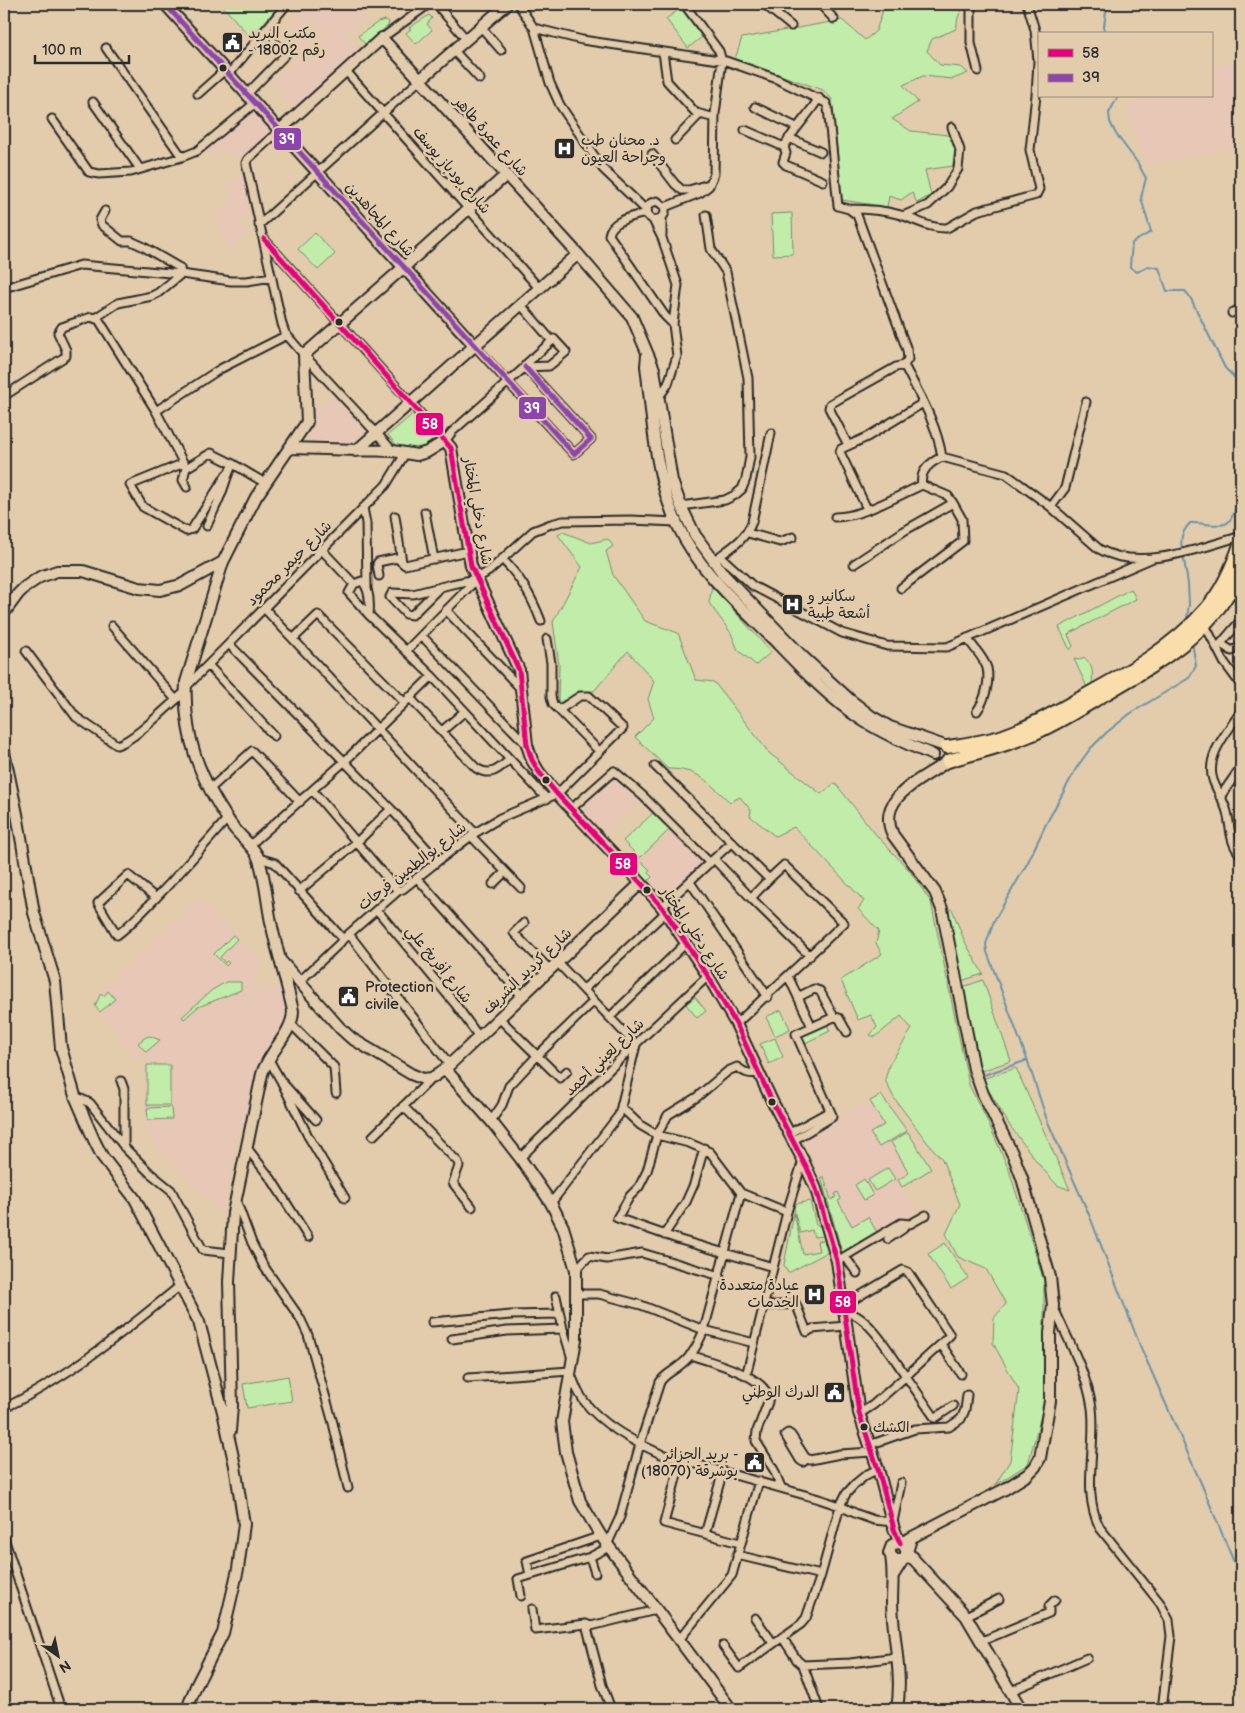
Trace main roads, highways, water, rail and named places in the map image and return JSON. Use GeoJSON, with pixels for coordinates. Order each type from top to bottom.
{"type":"FeatureCollection","features":[{"type":"Feature","properties":{"kind":"highway"},"geometry":{"type":"LineString","coordinates":[[944,746],[1001,737],[1023,728],[1098,688],[1148,658],[1192,625],[1208,608],[1222,587],[1241,542]]}},
{"type":"Feature","properties":{"kind":"highway"},"geometry":{"type":"LineString","coordinates":[[934,762],[1014,741],[1042,729],[1156,664],[1173,653],[1205,625],[1230,590],[1241,568]]}},
{"type":"Feature","properties":{"kind":"main road","name":"شارع المجاهدين"},"geometry":{"type":"LineString","coordinates":[[165,4],[474,345]]}},
{"type":"Feature","properties":{"kind":"main road"},"geometry":{"type":"LineString","coordinates":[[421,79],[507,4]]}},
{"type":"Feature","properties":{"kind":"main road","name":"شارع عمرة طاهر"},"geometry":{"type":"LineString","coordinates":[[280,130],[382,38],[421,79],[628,311],[635,322],[647,354],[646,366],[655,398]]}},
{"type":"Feature","properties":{"kind":"main road"},"geometry":{"type":"LineString","coordinates":[[230,1441],[232,1406],[229,1282],[233,1213],[262,1074],[268,1058],[291,1024],[294,1012],[272,927],[259,858],[227,819],[210,789],[192,749],[186,690],[223,562],[247,513],[265,483],[291,448],[307,422],[304,355],[404,268],[506,175]]}},
{"type":"Feature","properties":{"kind":"main road"},"geometry":{"type":"LineString","coordinates":[[291,448],[356,451],[578,254]]}},
{"type":"Feature","properties":{"kind":"main road"},"geometry":{"type":"LineString","coordinates":[[655,398],[662,423],[672,481],[681,506],[695,535],[716,558],[735,588],[803,657],[849,699],[871,716],[890,727],[944,746],[951,755],[934,762],[899,795],[893,802],[888,816],[889,827],[935,892],[942,909],[974,1069],[983,1094],[1001,1129],[1022,1178],[1050,1277],[1053,1305],[1050,1334],[1050,1401],[1040,1458],[1027,1475],[906,1549],[896,1560],[890,1553]]}},
{"type":"Feature","properties":{"kind":"main road"},"geometry":{"type":"LineString","coordinates":[[655,398],[660,471],[668,502],[690,548],[709,573],[820,686],[862,720],[934,762]]}},
{"type":"Feature","properties":{"kind":"main road","name":"شارع دخلي المختار"},"geometry":{"type":"LineString","coordinates":[[356,451],[393,451],[405,454],[422,454],[445,441],[451,448],[471,566],[519,670],[527,745],[532,760],[556,794],[642,883],[664,910],[708,976],[736,1024],[790,1138],[810,1174],[840,1259],[846,1305],[846,1326],[860,1414],[894,1525],[906,1549],[966,1616],[1021,1709]]}},
{"type":"Feature","properties":{"kind":"main road"},"geometry":{"type":"LineString","coordinates":[[4,614],[26,586],[40,577],[56,571],[83,571],[139,588],[160,590],[181,585],[223,562]]}},
{"type":"Feature","properties":{"kind":"main road"},"geometry":{"type":"LineString","coordinates":[[934,762],[936,748],[944,746]]}},
{"type":"Feature","properties":{"kind":"main road"},"geometry":{"type":"LineString","coordinates":[[4,752],[34,914],[55,981],[61,1048],[75,1096],[102,1156],[135,1199],[199,1322],[235,1466],[244,1524],[238,1569],[223,1632],[196,1686],[187,1709]]}},
{"type":"Feature","properties":{"kind":"main road","name":"شارع كرديد الشريف"},"geometry":{"type":"LineString","coordinates":[[281,962],[351,1038],[411,1074],[423,1079],[432,1078],[448,1067],[642,883]]}},
{"type":"Feature","properties":{"kind":"main road"},"geometry":{"type":"LineString","coordinates":[[448,1067],[520,1158],[550,1203],[563,1227],[576,1270],[576,1340],[562,1422],[566,1452],[580,1501],[606,1542],[731,1709]]}},
{"type":"Feature","properties":{"kind":"main road"},"geometry":{"type":"LineString","coordinates":[[894,1525],[890,1553],[894,1574],[892,1604],[900,1693],[897,1709]]}},
{"type":"Feature","properties":{"kind":"main road"},"geometry":{"type":"LineString","coordinates":[[890,1553],[894,1544],[906,1549]]}},
{"type":"Feature","properties":{"kind":"main road"},"geometry":{"type":"LineString","coordinates":[[894,1574],[906,1549]]}},
{"type":"Feature","properties":{"kind":"waterway"},"geometry":{"type":"LineString","coordinates":[[1103,32],[1107,4]]}},
{"type":"Feature","properties":{"kind":"waterway"},"geometry":{"type":"LineString","coordinates":[[1117,98],[1109,113],[1110,122],[1146,178],[1141,198],[1151,232],[1132,243],[1130,267],[1137,272],[1148,266],[1159,268],[1167,291],[1185,291],[1190,297],[1225,368],[1241,384]]}},
{"type":"Feature","properties":{"kind":"waterway"},"geometry":{"type":"LineString","coordinates":[[1182,550],[1182,535],[1190,523],[1221,525],[1229,521],[1232,516],[1240,486],[1239,456],[1241,445]]}},
{"type":"Feature","properties":{"kind":"waterway"},"geometry":{"type":"LineString","coordinates":[[1183,554],[1188,584],[1189,604],[1187,619]]}},
{"type":"Feature","properties":{"kind":"waterway"},"geometry":{"type":"LineString","coordinates":[[1192,642],[1196,666],[1189,678],[1131,713],[1106,733],[1090,749],[1077,767],[1028,862],[994,921],[986,944],[987,952],[1028,1062],[1047,1120],[1090,1217],[1141,1348],[1241,1579]]}},
{"type":"Feature","properties":{"kind":"waterway"},"geometry":{"type":"LineString","coordinates":[[981,1076],[1028,1060]]}},
{"type":"Feature","properties":{"kind":"place","name":"مكتب البريد - رقم 18002"},"geometry":{"type":"Point","coordinates":[232,42]}},
{"type":"Feature","properties":{"kind":"place","name":"د. محنان طب وجراحة العيون"},"geometry":{"type":"Point","coordinates":[565,149]}},
{"type":"Feature","properties":{"kind":"place","name":"سكانير و أشعة طبية"},"geometry":{"type":"Point","coordinates":[792,605]}},
{"type":"Feature","properties":{"kind":"place","name":"Protection civile"},"geometry":{"type":"Point","coordinates":[349,996]}},
{"type":"Feature","properties":{"kind":"place","name":"عيادة متعددة الخدمات"},"geometry":{"type":"Point","coordinates":[815,1294]}},
{"type":"Feature","properties":{"kind":"place","name":"الدرك الوطني"},"geometry":{"type":"Point","coordinates":[835,1392]}},
{"type":"Feature","properties":{"kind":"place","name":"الكشك"},"geometry":{"type":"Point","coordinates":[864,1427]}},
{"type":"Feature","properties":{"kind":"place","name":"بريد الجزائر - بوشرقة (18070)"},"geometry":{"type":"Point","coordinates":[754,1463]}}]}
